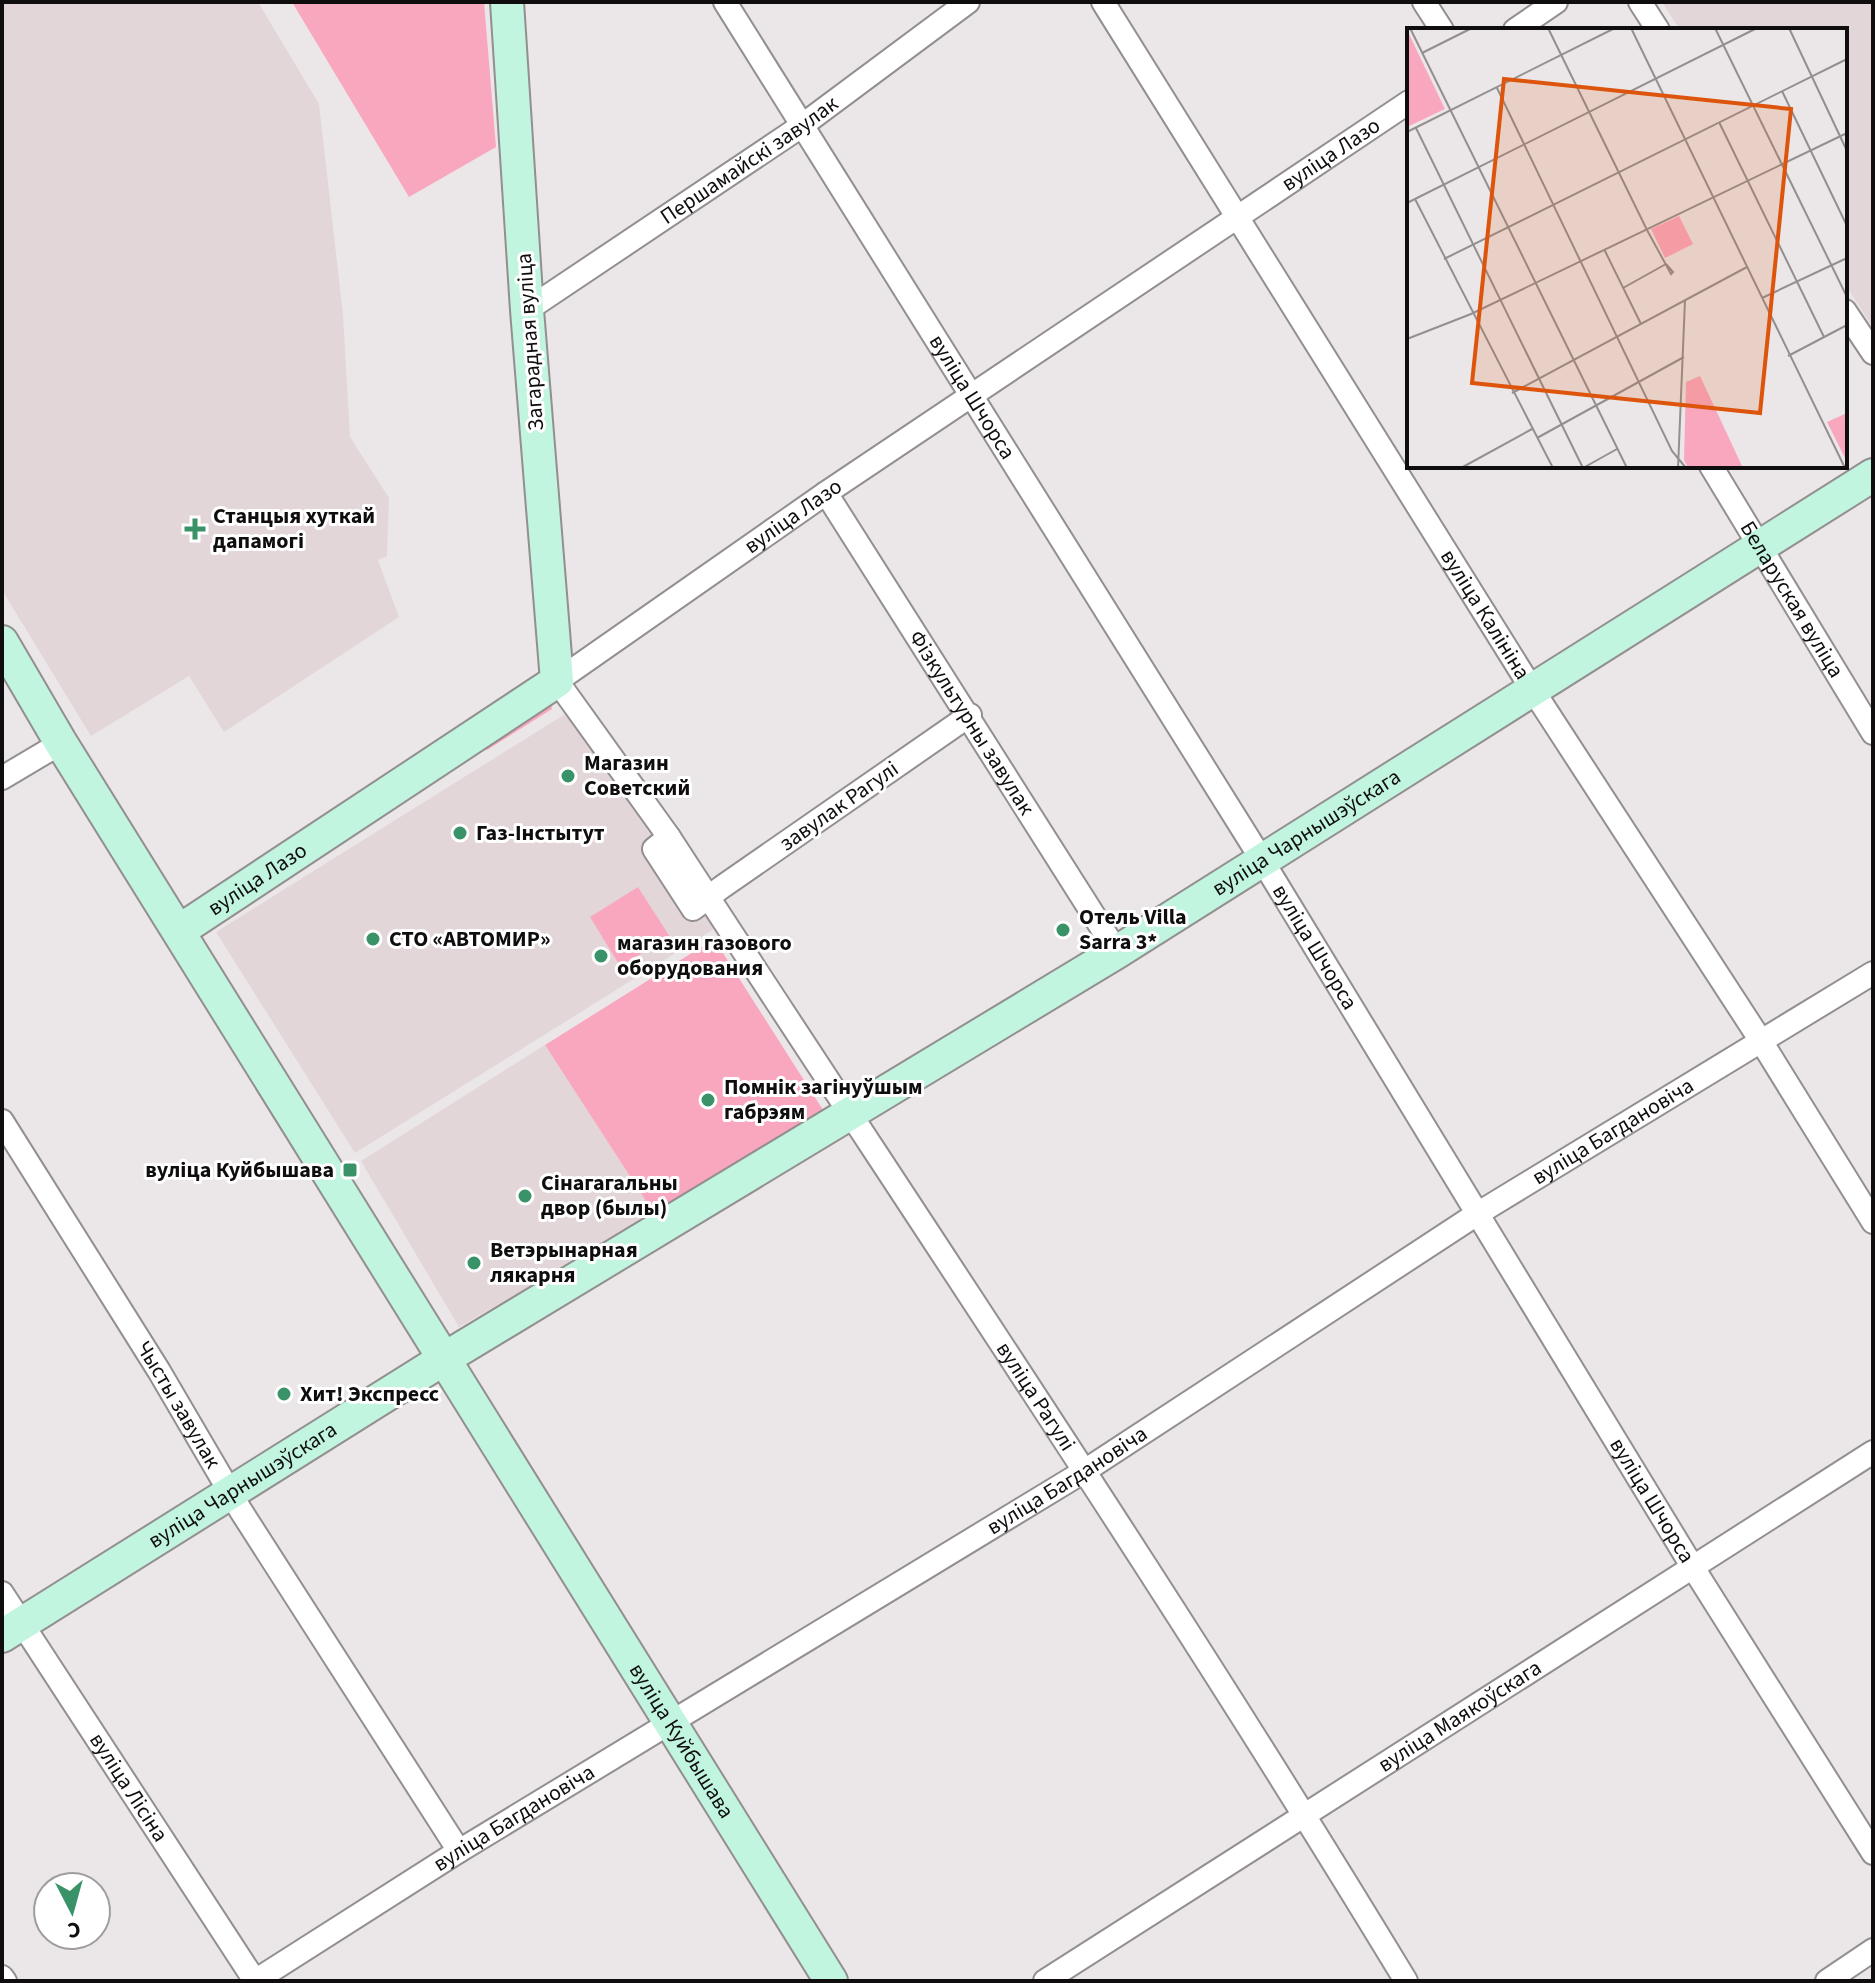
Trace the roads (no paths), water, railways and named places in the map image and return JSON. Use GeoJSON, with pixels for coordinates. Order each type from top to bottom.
{"type":"FeatureCollection","features":[{"type":"Feature","properties":{"kind":"street","name":"Загарадная вуліца"},"geometry":{"type":"LineString","coordinates":[[507,2],[527,310],[565,692]]}},
{"type":"Feature","properties":{"kind":"street","name":"вуліца Шчорса"},"geometry":{"type":"LineString","coordinates":[[725,2],[800,127],[1262,860],[1692,1566],[1873,1853]]}},
{"type":"Feature","properties":{"kind":"street","name":"Першамайскі завулак"},"geometry":{"type":"LineString","coordinates":[[527,310],[800,127],[968,2]]}},
{"type":"Feature","properties":{"kind":"street","name":"вуліца Калініна"},"geometry":{"type":"LineString","coordinates":[[1103,2],[1535,691],[1761,1041],[1873,1222]]}},
{"type":"Feature","properties":{"kind":"street"},"geometry":{"type":"LineString","coordinates":[[1424,2],[1441,28]]}},
{"type":"Feature","properties":{"kind":"street"},"geometry":{"type":"LineString","coordinates":[[1518,28],[1556,2]]}},
{"type":"Feature","properties":{"kind":"street"},"geometry":{"type":"LineString","coordinates":[[1640,2],[1657,28]]}},
{"type":"Feature","properties":{"kind":"street","name":"вуліца Лазо"},"geometry":{"type":"LineString","coordinates":[[179,931],[565,692],[826,493],[1407,103]]}},
{"type":"Feature","properties":{"kind":"street"},"geometry":{"type":"LineString","coordinates":[[1847,314],[1873,353]]}},
{"type":"Feature","properties":{"kind":"street","name":"Беларуская вуліца"},"geometry":{"type":"LineString","coordinates":[[1712,468],[1873,733]]}},
{"type":"Feature","properties":{"kind":"street","name":"вуліца Чарнышэўскага"},"geometry":{"type":"LineString","coordinates":[[12,1630],[442,1360],[1117,952],[1873,475]]}},
{"type":"Feature","properties":{"kind":"street","name":"Фізкультурны завулак"},"geometry":{"type":"LineString","coordinates":[[826,493],[970,715],[1117,952]]}},
{"type":"Feature","properties":{"kind":"street","name":"вуліца Куйбышава"},"geometry":{"type":"LineString","coordinates":[[2,642],[61,743],[442,1360],[831,1981]]}},
{"type":"Feature","properties":{"kind":"street","name":"вуліца Рагулі"},"geometry":{"type":"LineString","coordinates":[[565,692],[669,837],[853,1113],[1305,1813],[1406,1981]]}},
{"type":"Feature","properties":{"kind":"street","name":"завулак Рагулі"},"geometry":{"type":"LineString","coordinates":[[709,898],[970,715]]}},
{"type":"Feature","properties":{"kind":"street"},"geometry":{"type":"LineString","coordinates":[[2,778],[61,743]]}},
{"type":"Feature","properties":{"kind":"street","name":"вуліца Багдановіча"},"geometry":{"type":"LineString","coordinates":[[255,1981],[459,1851],[1083,1472],[1477,1214],[1873,973]]}},
{"type":"Feature","properties":{"kind":"street","name":"Чысты завулак"},"geometry":{"type":"LineString","coordinates":[[2,1121],[159,1371],[231,1495],[459,1851]]}},
{"type":"Feature","properties":{"kind":"street","name":"вуліца Маякоўскага"},"geometry":{"type":"LineString","coordinates":[[1045,1981],[1873,1452]]}},
{"type":"Feature","properties":{"kind":"street","name":"вуліца Лісіна"},"geometry":{"type":"LineString","coordinates":[[2,1593],[12,1630],[255,1981]]}},
{"type":"Feature","properties":{"kind":"street"},"geometry":{"type":"LineString","coordinates":[[1827,1981],[1873,1950]]}},
{"type":"Feature","properties":{"kind":"place","name":"Станцыя хуткай дапамогі"},"geometry":{"type":"Point","coordinates":[195,529]}},
{"type":"Feature","properties":{"kind":"place","name":"Магазин Советский"},"geometry":{"type":"Point","coordinates":[568,776]}},
{"type":"Feature","properties":{"kind":"place","name":"Газ-Інстытут"},"geometry":{"type":"Point","coordinates":[460,833]}},
{"type":"Feature","properties":{"kind":"place","name":"Отель Villa Sarra 3*"},"geometry":{"type":"Point","coordinates":[1063,930]}},
{"type":"Feature","properties":{"kind":"place","name":"СТО «АВТОМИР»"},"geometry":{"type":"Point","coordinates":[373,939]}},
{"type":"Feature","properties":{"kind":"place","name":"магазин газового оборудования"},"geometry":{"type":"Point","coordinates":[601,956]}},
{"type":"Feature","properties":{"kind":"place","name":"Помнік загінуўшым габрэям"},"geometry":{"type":"Point","coordinates":[708,1100]}},
{"type":"Feature","properties":{"kind":"place","name":"вуліца Куйбышава"},"geometry":{"type":"Point","coordinates":[350,1170]}},
{"type":"Feature","properties":{"kind":"place","name":"Сінагагальны двор (былы)"},"geometry":{"type":"Point","coordinates":[525,1196]}},
{"type":"Feature","properties":{"kind":"place","name":"Ветэрынарная лякарня"},"geometry":{"type":"Point","coordinates":[474,1263]}},
{"type":"Feature","properties":{"kind":"place","name":"Хит! Экспресс"},"geometry":{"type":"Point","coordinates":[284,1394]}}]}
